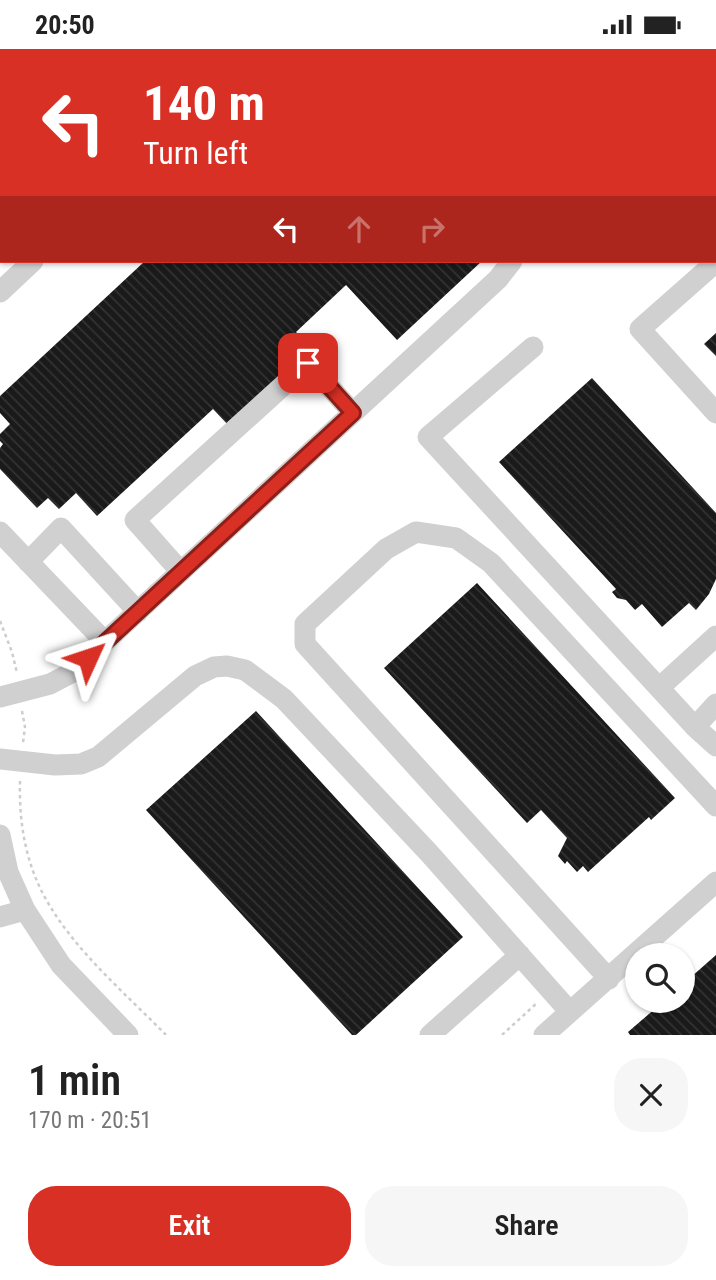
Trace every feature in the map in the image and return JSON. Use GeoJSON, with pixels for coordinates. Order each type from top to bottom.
{"type":"FeatureCollection","features":[{"type":"Feature","properties":{"kind":"street"},"geometry":{"type":"LineString","coordinates":[[0,292],[31,263]]}},
{"type":"Feature","properties":{"kind":"street"},"geometry":{"type":"LineString","coordinates":[[10,694],[50,684],[71,673],[498,279],[510,263]]}},
{"type":"Feature","properties":{"kind":"street"},"geometry":{"type":"LineString","coordinates":[[714,263],[640,329],[716,413]]}},
{"type":"Feature","properties":{"kind":"street"},"geometry":{"type":"LineString","coordinates":[[533,347],[428,437],[695,727],[716,746]]}},
{"type":"Feature","properties":{"kind":"street"},"geometry":{"type":"LineString","coordinates":[[181,572],[135,520],[308,363],[353,413]]}},
{"type":"Feature","properties":{"kind":"street"},"geometry":{"type":"LineString","coordinates":[[28,562],[61,528],[138,612]]}},
{"type":"Feature","properties":{"kind":"street"},"geometry":{"type":"LineString","coordinates":[[0,532],[105,642]]}},
{"type":"Feature","properties":{"kind":"street"},"geometry":{"type":"LineString","coordinates":[[609,979],[305,644],[306,624],[386,549],[416,532],[456,538],[491,563],[716,806]]}},
{"type":"Feature","properties":{"kind":"street"},"geometry":{"type":"LineString","coordinates":[[660,688],[716,636]]}},
{"type":"Feature","properties":{"kind":"street"},"geometry":{"type":"LineString","coordinates":[[10,761],[81,764],[98,757],[195,676],[214,667],[227,666],[245,670],[284,699],[429,853],[570,1012]]}},
{"type":"Feature","properties":{"kind":"street"},"geometry":{"type":"LineString","coordinates":[[695,727],[716,704]]}},
{"type":"Feature","properties":{"kind":"street"},"geometry":{"type":"LineString","coordinates":[[0,835],[8,872],[25,910],[61,965],[128,1035]]}},
{"type":"Feature","properties":{"kind":"street"},"geometry":{"type":"LineString","coordinates":[[544,1035],[716,882]]}},
{"type":"Feature","properties":{"kind":"street"},"geometry":{"type":"LineString","coordinates":[[0,917],[25,910]]}},
{"type":"Feature","properties":{"kind":"street"},"geometry":{"type":"LineString","coordinates":[[430,1035],[520,955]]}},
{"type":"Feature","properties":{"kind":"path"},"geometry":{"type":"LineString","coordinates":[[0,621],[17,670],[10,694],[25,727],[10,761],[24,841],[40,889],[76,942],[166,1035]]}},
{"type":"Feature","properties":{"kind":"path"},"geometry":{"type":"LineString","coordinates":[[502,1035],[551,991]]}},
{"type":"Feature","properties":{"kind":"building"},"geometry":{"type":"Polygon","coordinates":[[[143,263],[480,263],[397,340],[346,285],[296,332],[311,349],[229,426],[213,409],[97,516],[76,493],[59,509],[48,498],[37,508],[0,469],[0,448],[3,444],[0,434],[10,424],[0,413],[0,396],[143,263]]]}},
{"type":"Feature","properties":{"kind":"building"},"geometry":{"type":"Polygon","coordinates":[[[716,333],[716,356],[704,344],[716,333]]]}},
{"type":"Feature","properties":{"kind":"building"},"geometry":{"type":"Polygon","coordinates":[[[592,378],[716,513],[716,579],[709,594],[696,610],[689,603],[662,627],[642,604],[635,610],[626,600],[617,598],[612,592],[616,589],[499,462],[592,378]]]}},
{"type":"Feature","properties":{"kind":"building"},"geometry":{"type":"Polygon","coordinates":[[[477,583],[675,798],[651,820],[649,817],[588,872],[583,866],[577,872],[558,856],[567,838],[541,810],[527,823],[384,668],[477,583]]]}},
{"type":"Feature","properties":{"kind":"building"},"geometry":{"type":"Polygon","coordinates":[[[256,711],[463,937],[356,1035],[352,1035],[146,810],[256,711]]]}},
{"type":"Feature","properties":{"kind":"building"},"geometry":{"type":"Polygon","coordinates":[[[716,955],[716,1035],[630,1035],[628,1032],[650,1013],[695,1013],[695,974],[716,955]]]}},
{"type":"Feature","properties":{"kind":"route"},"geometry":{"type":"LineString","coordinates":[[88,658],[353,413],[308,363]]}}]}
